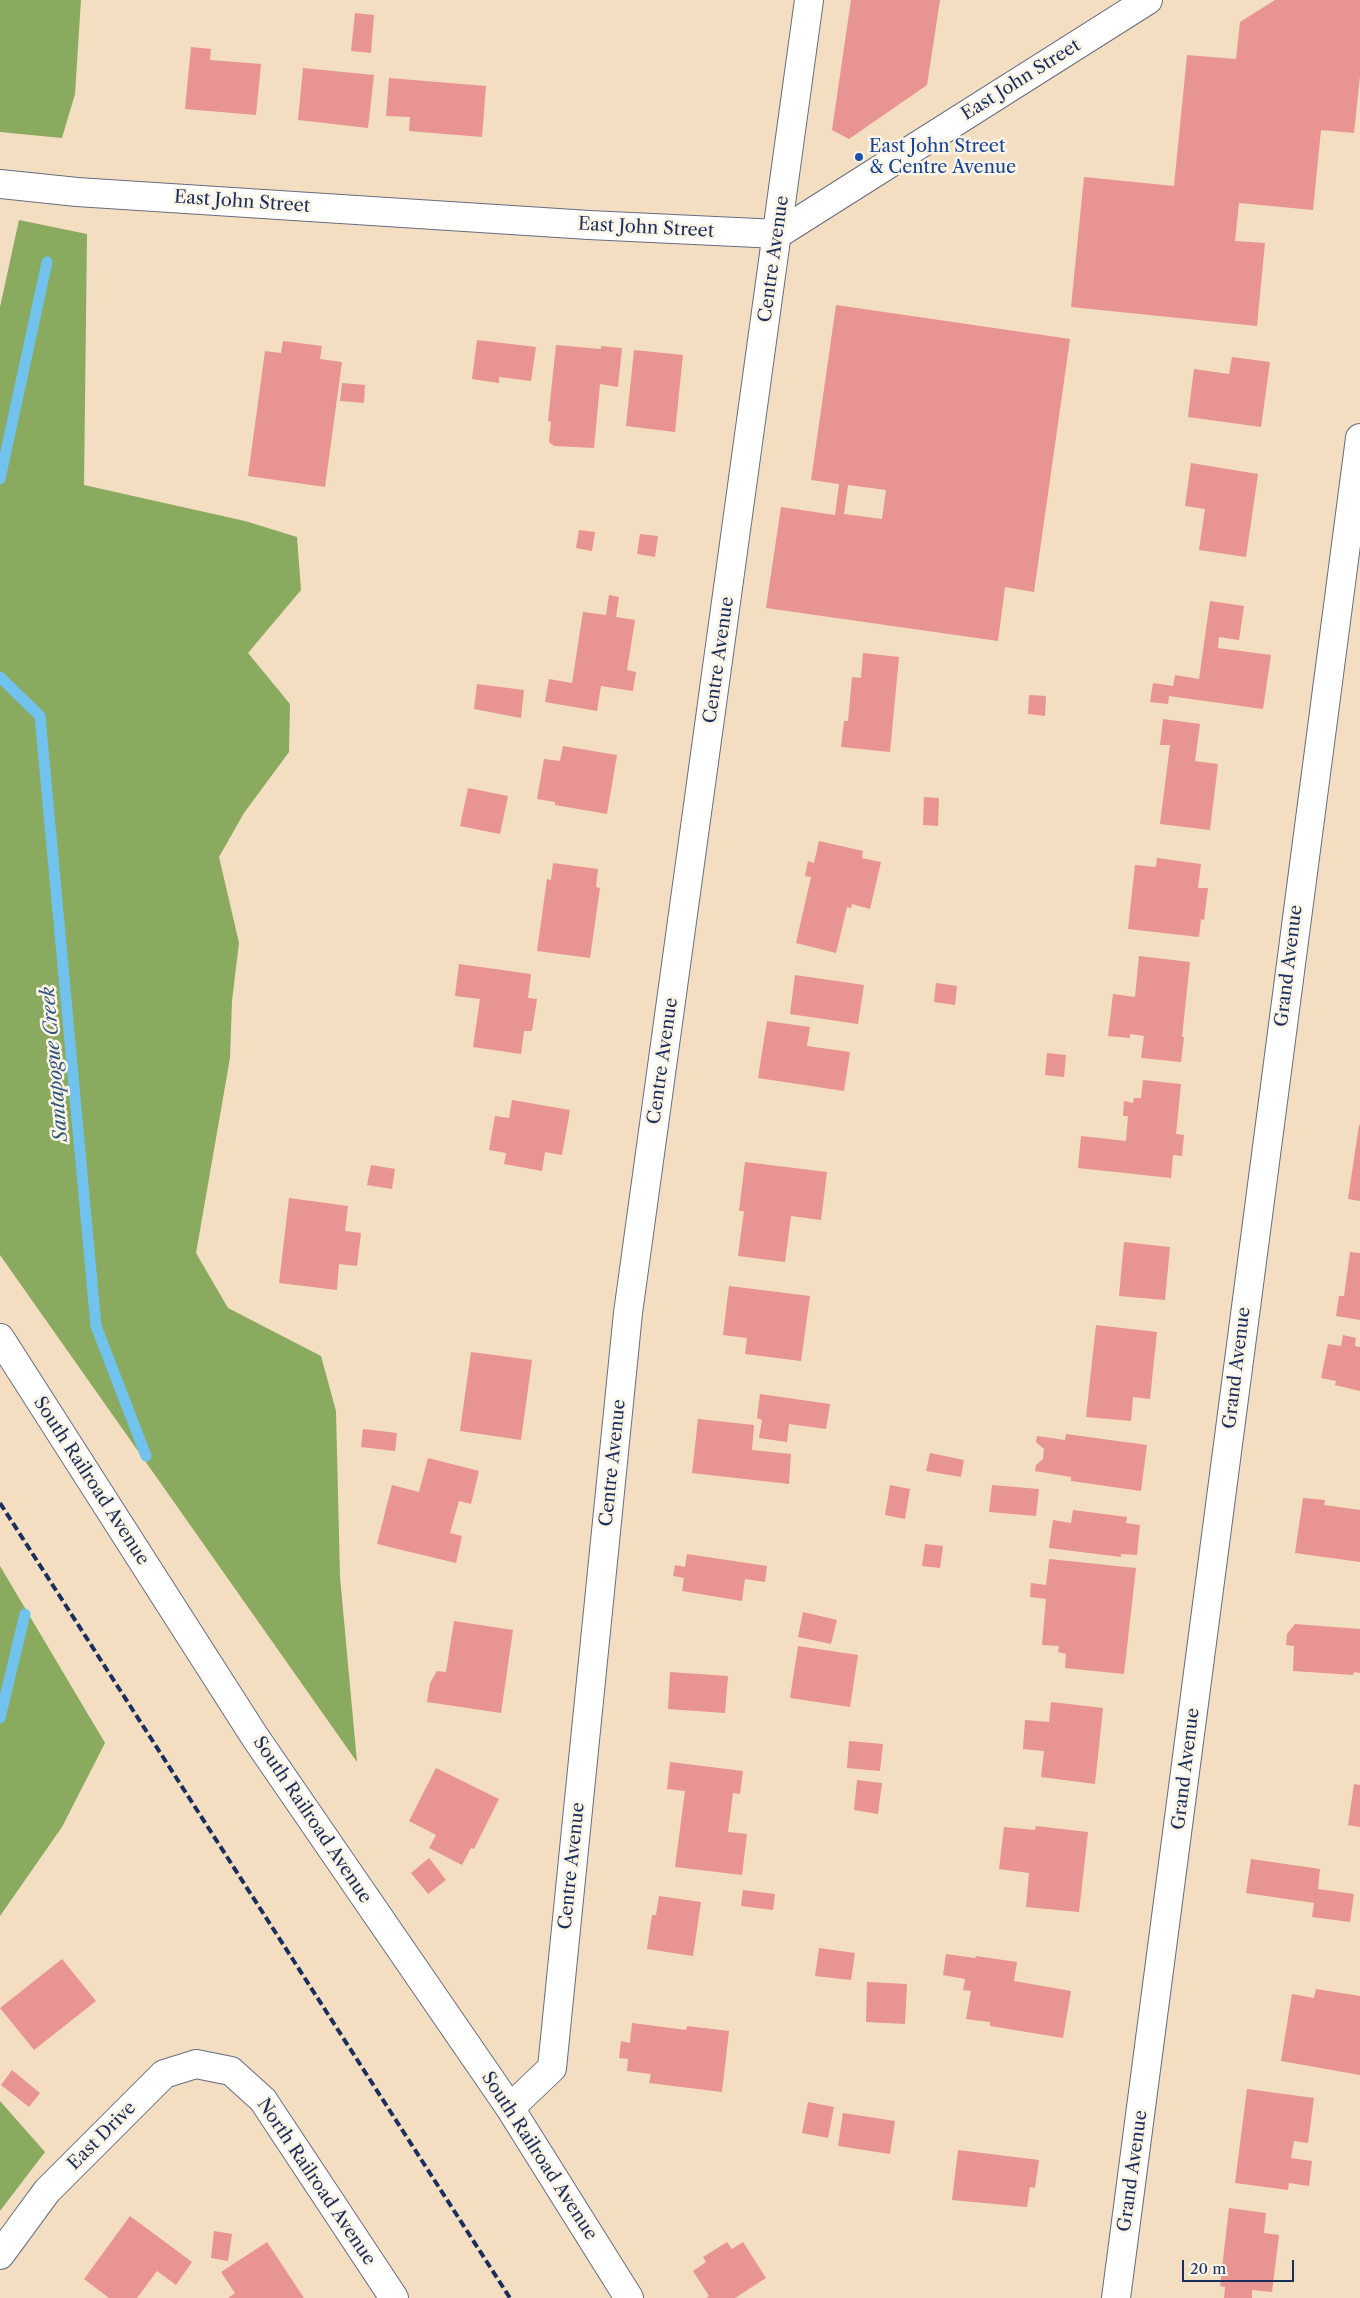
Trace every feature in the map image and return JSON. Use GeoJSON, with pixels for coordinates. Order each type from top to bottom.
{"type":"FeatureCollection","features":[{"type":"Feature","properties":{"kind":"street","name":"Centre Avenue"},"geometry":{"type":"LineString","coordinates":[[510,2108],[552,2068],[628,1313],[809,0]]}},
{"type":"Feature","properties":{"kind":"street","name":"East John Street"},"geometry":{"type":"LineString","coordinates":[[0,184],[77,192],[589,225],[778,234],[1148,0]]}},
{"type":"Feature","properties":{"kind":"street","name":"Grand Avenue"},"geometry":{"type":"LineString","coordinates":[[1116,2298],[1360,438]]}},
{"type":"Feature","properties":{"kind":"street","name":"South Railroad Avenue"},"geometry":{"type":"LineString","coordinates":[[0,1338],[255,1737],[510,2108],[629,2298]]}},
{"type":"Feature","properties":{"kind":"street","name":"East Drive"},"geometry":{"type":"LineString","coordinates":[[0,2255],[47,2191],[164,2074],[196,2064],[231,2071]]}},
{"type":"Feature","properties":{"kind":"street","name":"North Railroad Avenue"},"geometry":{"type":"LineString","coordinates":[[231,2071],[263,2100],[394,2298]]}},
{"type":"Feature","properties":{"kind":"green space"},"geometry":{"type":"Polygon","coordinates":[[[0,0],[81,0],[75,94],[62,138],[0,132],[0,0]]]}},
{"type":"Feature","properties":{"kind":"green space"},"geometry":{"type":"Polygon","coordinates":[[[19,220],[87,234],[84,485],[245,521],[297,537],[301,590],[248,653],[290,704],[289,752],[244,813],[219,857],[239,943],[232,1001],[230,1058],[196,1253],[228,1308],[321,1356],[336,1411],[340,1577],[357,1762],[0,1255],[0,307],[19,220]]]}},
{"type":"Feature","properties":{"kind":"green space"},"geometry":{"type":"Polygon","coordinates":[[[0,1566],[105,1743],[62,1827],[0,1916],[0,1566]]]}},
{"type":"Feature","properties":{"kind":"green space"},"geometry":{"type":"Polygon","coordinates":[[[0,2101],[45,2152],[0,2211],[0,2101]]]}},
{"type":"Feature","properties":{"kind":"building"},"geometry":{"type":"Polygon","coordinates":[[[851,0],[940,0],[927,85],[849,139],[832,130],[851,0]]]}},
{"type":"Feature","properties":{"kind":"building"},"geometry":{"type":"Polygon","coordinates":[[[1275,0],[1360,0],[1360,76],[1354,133],[1321,130],[1313,210],[1239,203],[1235,241],[1265,243],[1257,326],[1071,307],[1084,177],[1174,186],[1187,55],[1236,59],[1240,22],[1275,0]]]}},
{"type":"Feature","properties":{"kind":"building"},"geometry":{"type":"Polygon","coordinates":[[[355,13],[374,15],[371,53],[351,51],[355,13]]]}},
{"type":"Feature","properties":{"kind":"building"},"geometry":{"type":"Polygon","coordinates":[[[191,47],[211,49],[210,60],[261,64],[256,115],[185,109],[191,47]]]}},
{"type":"Feature","properties":{"kind":"building"},"geometry":{"type":"Polygon","coordinates":[[[303,68],[374,75],[368,128],[298,120],[303,68]]]}},
{"type":"Feature","properties":{"kind":"building"},"geometry":{"type":"Polygon","coordinates":[[[389,78],[486,86],[482,137],[409,131],[410,117],[386,116],[389,78]]]}},
{"type":"Feature","properties":{"kind":"building"},"geometry":{"type":"Polygon","coordinates":[[[836,305],[1070,339],[1034,592],[1005,587],[998,641],[766,608],[781,507],[835,515],[839,484],[811,480],[836,305]],[[848,485],[844,514],[882,519],[886,490],[848,485]]]}},
{"type":"Feature","properties":{"kind":"building"},"geometry":{"type":"Polygon","coordinates":[[[477,340],[536,347],[531,381],[499,377],[499,383],[472,379],[477,340]]]}},
{"type":"Feature","properties":{"kind":"building"},"geometry":{"type":"Polygon","coordinates":[[[283,341],[322,346],[320,359],[342,362],[325,487],[248,476],[265,351],[281,353],[283,341]]]}},
{"type":"Feature","properties":{"kind":"building"},"geometry":{"type":"Polygon","coordinates":[[[556,345],[601,349],[601,346],[622,348],[618,387],[600,384],[594,448],[554,446],[549,442],[551,422],[548,421],[556,345]]]}},
{"type":"Feature","properties":{"kind":"building"},"geometry":{"type":"Polygon","coordinates":[[[634,350],[683,355],[675,432],[626,426],[634,350]]]}},
{"type":"Feature","properties":{"kind":"building"},"geometry":{"type":"Polygon","coordinates":[[[1232,357],[1270,362],[1261,427],[1188,417],[1194,369],[1229,374],[1232,357]]]}},
{"type":"Feature","properties":{"kind":"building"},"geometry":{"type":"Polygon","coordinates":[[[342,383],[365,385],[364,403],[340,401],[342,383]]]}},
{"type":"Feature","properties":{"kind":"building"},"geometry":{"type":"Polygon","coordinates":[[[1191,463],[1258,474],[1246,557],[1199,550],[1205,509],[1185,506],[1191,463]]]}},
{"type":"Feature","properties":{"kind":"building"},"geometry":{"type":"Polygon","coordinates":[[[579,530],[595,532],[592,551],[576,548],[579,530]]]}},
{"type":"Feature","properties":{"kind":"building"},"geometry":{"type":"Polygon","coordinates":[[[640,534],[658,536],[655,557],[637,554],[640,534]]]}},
{"type":"Feature","properties":{"kind":"building"},"geometry":{"type":"Polygon","coordinates":[[[609,595],[619,597],[616,617],[635,620],[627,670],[636,672],[633,691],[601,686],[597,711],[545,702],[549,679],[572,683],[583,612],[606,615],[609,595]]]}},
{"type":"Feature","properties":{"kind":"building"},"geometry":{"type":"Polygon","coordinates":[[[1210,601],[1244,606],[1239,640],[1219,637],[1218,648],[1271,655],[1263,709],[1169,696],[1168,704],[1150,702],[1153,683],[1173,686],[1175,675],[1199,679],[1210,601]]]}},
{"type":"Feature","properties":{"kind":"building"},"geometry":{"type":"Polygon","coordinates":[[[863,653],[899,657],[890,752],[841,747],[844,721],[848,721],[852,677],[861,678],[863,653]]]}},
{"type":"Feature","properties":{"kind":"building"},"geometry":{"type":"Polygon","coordinates":[[[477,684],[524,690],[521,718],[474,709],[477,684]]]}},
{"type":"Feature","properties":{"kind":"building"},"geometry":{"type":"Polygon","coordinates":[[[1029,695],[1046,696],[1045,716],[1028,714],[1029,695]]]}},
{"type":"Feature","properties":{"kind":"building"},"geometry":{"type":"Polygon","coordinates":[[[1163,719],[1200,724],[1195,761],[1218,764],[1210,830],[1160,824],[1170,745],[1160,745],[1163,719]]]}},
{"type":"Feature","properties":{"kind":"building"},"geometry":{"type":"Polygon","coordinates":[[[563,746],[617,755],[607,814],[555,805],[555,802],[537,799],[544,759],[560,761],[563,746]]]}},
{"type":"Feature","properties":{"kind":"building"},"geometry":{"type":"Polygon","coordinates":[[[468,788],[508,796],[500,834],[460,826],[468,788]]]}},
{"type":"Feature","properties":{"kind":"building"},"geometry":{"type":"Polygon","coordinates":[[[924,797],[939,798],[938,826],[923,825],[924,797]]]}},
{"type":"Feature","properties":{"kind":"building"},"geometry":{"type":"Polygon","coordinates":[[[819,841],[863,851],[862,858],[881,862],[870,909],[852,904],[851,908],[847,907],[836,953],[796,943],[811,877],[805,876],[808,861],[814,863],[819,841]]]}},
{"type":"Feature","properties":{"kind":"building"},"geometry":{"type":"Polygon","coordinates":[[[1157,858],[1201,864],[1198,888],[1208,888],[1204,920],[1201,919],[1199,937],[1128,929],[1135,865],[1156,867],[1157,858]]]}},
{"type":"Feature","properties":{"kind":"building"},"geometry":{"type":"Polygon","coordinates":[[[553,863],[598,869],[596,887],[600,888],[590,958],[537,951],[547,879],[551,880],[553,863]]]}},
{"type":"Feature","properties":{"kind":"building"},"geometry":{"type":"Polygon","coordinates":[[[1139,956],[1190,962],[1181,1062],[1141,1058],[1144,1036],[1130,1034],[1130,1038],[1108,1036],[1113,994],[1135,997],[1139,956]]]}},
{"type":"Feature","properties":{"kind":"building"},"geometry":{"type":"Polygon","coordinates":[[[459,964],[531,974],[528,998],[537,999],[532,1031],[524,1031],[521,1054],[473,1047],[480,999],[455,996],[459,964]]]}},
{"type":"Feature","properties":{"kind":"building"},"geometry":{"type":"Polygon","coordinates":[[[795,975],[864,985],[858,1024],[790,1014],[795,975]]]}},
{"type":"Feature","properties":{"kind":"building"},"geometry":{"type":"Polygon","coordinates":[[[936,983],[957,986],[955,1005],[934,1002],[936,983]]]}},
{"type":"Feature","properties":{"kind":"building"},"geometry":{"type":"Polygon","coordinates":[[[767,1021],[810,1027],[807,1046],[850,1052],[844,1091],[758,1078],[767,1021]]]}},
{"type":"Feature","properties":{"kind":"building"},"geometry":{"type":"Polygon","coordinates":[[[1047,1053],[1066,1055],[1064,1077],[1045,1075],[1047,1053]]]}},
{"type":"Feature","properties":{"kind":"building"},"geometry":{"type":"Polygon","coordinates":[[[1143,1080],[1181,1084],[1176,1134],[1184,1135],[1182,1156],[1173,1155],[1171,1178],[1078,1168],[1081,1136],[1126,1141],[1128,1116],[1123,1116],[1124,1101],[1133,1103],[1134,1098],[1141,1098],[1143,1080]]]}},
{"type":"Feature","properties":{"kind":"building"},"geometry":{"type":"Polygon","coordinates":[[[512,1100],[570,1110],[562,1155],[545,1152],[542,1171],[504,1164],[506,1153],[489,1150],[495,1116],[509,1118],[512,1100]]]}},
{"type":"Feature","properties":{"kind":"building"},"geometry":{"type":"Polygon","coordinates":[[[1360,1125],[1360,1201],[1348,1199],[1360,1125]]]}},
{"type":"Feature","properties":{"kind":"building"},"geometry":{"type":"Polygon","coordinates":[[[745,1162],[827,1172],[821,1220],[791,1216],[785,1262],[738,1256],[744,1211],[739,1211],[745,1162]]]}},
{"type":"Feature","properties":{"kind":"building"},"geometry":{"type":"Polygon","coordinates":[[[371,1165],[395,1169],[392,1189],[367,1185],[371,1165]]]}},
{"type":"Feature","properties":{"kind":"building"},"geometry":{"type":"Polygon","coordinates":[[[289,1198],[348,1206],[345,1231],[361,1233],[357,1266],[339,1264],[337,1290],[279,1283],[289,1198]]]}},
{"type":"Feature","properties":{"kind":"building"},"geometry":{"type":"Polygon","coordinates":[[[1124,1242],[1170,1247],[1165,1300],[1119,1296],[1124,1242]]]}},
{"type":"Feature","properties":{"kind":"building"},"geometry":{"type":"Polygon","coordinates":[[[1350,1252],[1360,1253],[1360,1320],[1336,1316],[1339,1296],[1344,1296],[1350,1252]]]}},
{"type":"Feature","properties":{"kind":"building"},"geometry":{"type":"Polygon","coordinates":[[[729,1286],[810,1296],[801,1361],[745,1354],[747,1338],[723,1335],[729,1286]]]}},
{"type":"Feature","properties":{"kind":"building"},"geometry":{"type":"Polygon","coordinates":[[[1096,1325],[1157,1332],[1150,1399],[1133,1397],[1131,1421],[1086,1417],[1096,1325]]]}},
{"type":"Feature","properties":{"kind":"building"},"geometry":{"type":"Polygon","coordinates":[[[1343,1335],[1356,1338],[1355,1346],[1360,1347],[1360,1391],[1335,1385],[1336,1381],[1321,1378],[1328,1344],[1341,1346],[1343,1335]]]}},
{"type":"Feature","properties":{"kind":"building"},"geometry":{"type":"Polygon","coordinates":[[[471,1352],[532,1360],[521,1440],[460,1431],[471,1352]]]}},
{"type":"Feature","properties":{"kind":"building"},"geometry":{"type":"Polygon","coordinates":[[[760,1394],[830,1404],[826,1429],[789,1424],[787,1442],[759,1438],[762,1420],[757,1418],[760,1394]]]}},
{"type":"Feature","properties":{"kind":"building"},"geometry":{"type":"Polygon","coordinates":[[[698,1419],[754,1425],[752,1450],[791,1454],[789,1484],[692,1473],[698,1419]]]}},
{"type":"Feature","properties":{"kind":"building"},"geometry":{"type":"Polygon","coordinates":[[[363,1429],[397,1433],[395,1451],[361,1447],[363,1429]]]}},
{"type":"Feature","properties":{"kind":"building"},"geometry":{"type":"Polygon","coordinates":[[[1066,1434],[1147,1445],[1141,1491],[1071,1481],[1071,1477],[1035,1471],[1036,1465],[1043,1459],[1044,1449],[1036,1442],[1037,1436],[1065,1440],[1066,1434]]]}},
{"type":"Feature","properties":{"kind":"building"},"geometry":{"type":"Polygon","coordinates":[[[930,1453],[964,1460],[961,1477],[926,1471],[930,1453]]]}},
{"type":"Feature","properties":{"kind":"building"},"geometry":{"type":"Polygon","coordinates":[[[428,1458],[479,1471],[471,1504],[459,1501],[450,1533],[462,1536],[456,1563],[377,1544],[392,1485],[419,1492],[428,1458]]]}},
{"type":"Feature","properties":{"kind":"building"},"geometry":{"type":"Polygon","coordinates":[[[890,1485],[910,1489],[905,1519],[885,1515],[890,1485]]]}},
{"type":"Feature","properties":{"kind":"building"},"geometry":{"type":"Polygon","coordinates":[[[992,1485],[1039,1489],[1036,1516],[989,1512],[992,1485]]]}},
{"type":"Feature","properties":{"kind":"building"},"geometry":{"type":"Polygon","coordinates":[[[1303,1498],[1325,1500],[1324,1505],[1360,1510],[1360,1562],[1295,1553],[1303,1498]]]}},
{"type":"Feature","properties":{"kind":"building"},"geometry":{"type":"Polygon","coordinates":[[[1073,1510],[1127,1517],[1126,1523],[1140,1525],[1137,1555],[1121,1554],[1121,1557],[1049,1548],[1053,1520],[1071,1523],[1073,1510]]]}},
{"type":"Feature","properties":{"kind":"building"},"geometry":{"type":"Polygon","coordinates":[[[925,1544],[943,1546],[940,1568],[922,1566],[925,1544]]]}},
{"type":"Feature","properties":{"kind":"building"},"geometry":{"type":"Polygon","coordinates":[[[687,1554],[767,1566],[765,1582],[745,1579],[742,1601],[682,1591],[684,1578],[673,1576],[675,1565],[685,1567],[687,1554]]]}},
{"type":"Feature","properties":{"kind":"building"},"geometry":{"type":"Polygon","coordinates":[[[1049,1559],[1136,1568],[1124,1674],[1065,1668],[1066,1654],[1058,1652],[1059,1646],[1042,1645],[1046,1599],[1030,1597],[1031,1583],[1046,1585],[1049,1559]]]}},
{"type":"Feature","properties":{"kind":"building"},"geometry":{"type":"Polygon","coordinates":[[[803,1612],[837,1620],[831,1644],[798,1637],[803,1612]]]}},
{"type":"Feature","properties":{"kind":"building"},"geometry":{"type":"Polygon","coordinates":[[[454,1621],[513,1630],[501,1713],[427,1702],[430,1683],[437,1671],[446,1672],[454,1621]]]}},
{"type":"Feature","properties":{"kind":"building"},"geometry":{"type":"Polygon","coordinates":[[[1295,1624],[1360,1629],[1360,1673],[1354,1672],[1353,1675],[1293,1671],[1294,1646],[1286,1645],[1287,1634],[1295,1624]]]}},
{"type":"Feature","properties":{"kind":"building"},"geometry":{"type":"Polygon","coordinates":[[[798,1646],[858,1655],[850,1707],[790,1698],[798,1646]]]}},
{"type":"Feature","properties":{"kind":"building"},"geometry":{"type":"Polygon","coordinates":[[[670,1672],[728,1676],[725,1713],[668,1709],[670,1672]]]}},
{"type":"Feature","properties":{"kind":"building"},"geometry":{"type":"Polygon","coordinates":[[[1051,1702],[1103,1708],[1095,1784],[1041,1777],[1044,1751],[1023,1749],[1025,1720],[1049,1722],[1051,1702]]]}},
{"type":"Feature","properties":{"kind":"building"},"geometry":{"type":"Polygon","coordinates":[[[849,1741],[883,1744],[880,1771],[847,1768],[849,1741]]]}},
{"type":"Feature","properties":{"kind":"building"},"geometry":{"type":"Polygon","coordinates":[[[670,1762],[743,1771],[740,1794],[733,1793],[728,1832],[747,1834],[742,1875],[675,1867],[685,1791],[667,1789],[670,1762]]]}},
{"type":"Feature","properties":{"kind":"building"},"geometry":{"type":"Polygon","coordinates":[[[436,1768],[499,1799],[474,1849],[471,1848],[462,1865],[429,1848],[436,1835],[409,1821],[436,1768]]]}},
{"type":"Feature","properties":{"kind":"building"},"geometry":{"type":"Polygon","coordinates":[[[857,1780],[882,1783],[878,1814],[854,1810],[857,1780]]]}},
{"type":"Feature","properties":{"kind":"building"},"geometry":{"type":"Polygon","coordinates":[[[1354,1784],[1360,1785],[1360,1827],[1348,1825],[1354,1784]]]}},
{"type":"Feature","properties":{"kind":"building"},"geometry":{"type":"Polygon","coordinates":[[[1036,1826],[1088,1832],[1079,1912],[1026,1907],[1029,1873],[999,1869],[1004,1827],[1035,1830],[1036,1826]]]}},
{"type":"Feature","properties":{"kind":"building"},"geometry":{"type":"Polygon","coordinates":[[[429,1858],[446,1880],[428,1894],[411,1873],[429,1858]]]}},
{"type":"Feature","properties":{"kind":"building"},"geometry":{"type":"Polygon","coordinates":[[[1251,1859],[1320,1869],[1318,1889],[1354,1894],[1350,1922],[1312,1917],[1314,1903],[1246,1893],[1251,1859]]]}},
{"type":"Feature","properties":{"kind":"building"},"geometry":{"type":"Polygon","coordinates":[[[743,1890],[775,1894],[773,1910],[741,1906],[743,1890]]]}},
{"type":"Feature","properties":{"kind":"building"},"geometry":{"type":"Polygon","coordinates":[[[659,1896],[701,1902],[693,1956],[647,1949],[652,1915],[656,1915],[659,1896]]]}},
{"type":"Feature","properties":{"kind":"building"},"geometry":{"type":"Polygon","coordinates":[[[819,1948],[855,1953],[851,1980],[815,1976],[819,1948]]]}},
{"type":"Feature","properties":{"kind":"building"},"geometry":{"type":"Polygon","coordinates":[[[946,1954],[1017,1962],[1014,1981],[1071,1991],[1063,2038],[990,2026],[990,2022],[966,2019],[971,1991],[963,1990],[965,1979],[943,1975],[946,1954]]]}},
{"type":"Feature","properties":{"kind":"building"},"geometry":{"type":"Polygon","coordinates":[[[62,1959],[96,2001],[34,2050],[0,2008],[62,1959]]]}},
{"type":"Feature","properties":{"kind":"building"},"geometry":{"type":"Polygon","coordinates":[[[867,1982],[907,1984],[905,2024],[866,2022],[867,1982]]]}},
{"type":"Feature","properties":{"kind":"building"},"geometry":{"type":"Polygon","coordinates":[[[1316,1989],[1360,1996],[1360,2075],[1281,2061],[1292,1994],[1314,1998],[1316,1989]]]}},
{"type":"Feature","properties":{"kind":"building"},"geometry":{"type":"Polygon","coordinates":[[[632,2023],[686,2030],[687,2026],[729,2031],[722,2092],[649,2083],[651,2074],[627,2071],[628,2059],[619,2058],[621,2041],[630,2043],[632,2023]]]}},
{"type":"Feature","properties":{"kind":"building"},"geometry":{"type":"Polygon","coordinates":[[[12,2070],[40,2093],[29,2107],[1,2085],[12,2070]]]}},
{"type":"Feature","properties":{"kind":"building"},"geometry":{"type":"Polygon","coordinates":[[[1247,2089],[1314,2098],[1308,2143],[1294,2141],[1291,2158],[1312,2161],[1309,2186],[1289,2183],[1288,2190],[1235,2183],[1247,2089]]]}},
{"type":"Feature","properties":{"kind":"building"},"geometry":{"type":"Polygon","coordinates":[[[808,2102],[834,2107],[828,2138],[802,2133],[808,2102]]]}},
{"type":"Feature","properties":{"kind":"building"},"geometry":{"type":"Polygon","coordinates":[[[843,2113],[895,2121],[890,2154],[838,2146],[843,2113]]]}},
{"type":"Feature","properties":{"kind":"building"},"geometry":{"type":"Polygon","coordinates":[[[958,2150],[1039,2160],[1035,2188],[1030,2187],[1027,2207],[952,2200],[958,2150]]]}},
{"type":"Feature","properties":{"kind":"building"},"geometry":{"type":"Polygon","coordinates":[[[1229,2208],[1266,2213],[1264,2233],[1279,2235],[1272,2292],[1252,2290],[1252,2298],[1224,2298],[1225,2287],[1220,2286],[1229,2208]]]}},
{"type":"Feature","properties":{"kind":"building"},"geometry":{"type":"Polygon","coordinates":[[[130,2216],[192,2262],[176,2285],[157,2271],[137,2298],[109,2298],[84,2279],[130,2216]]]}},
{"type":"Feature","properties":{"kind":"building"},"geometry":{"type":"Polygon","coordinates":[[[214,2231],[232,2234],[228,2261],[211,2258],[214,2231]]]}},
{"type":"Feature","properties":{"kind":"building"},"geometry":{"type":"Polygon","coordinates":[[[267,2242],[304,2298],[228,2298],[235,2293],[221,2272],[267,2242]]]}},
{"type":"Feature","properties":{"kind":"building"},"geometry":{"type":"Polygon","coordinates":[[[727,2242],[732,2249],[743,2242],[766,2278],[735,2298],[706,2298],[709,2296],[693,2271],[706,2262],[703,2257],[727,2242]]]}},
{"type":"Feature","properties":{"kind":"waterway","name":"Santapogue Creek"},"geometry":{"type":"LineString","coordinates":[[0,479],[47,262]]}},
{"type":"Feature","properties":{"kind":"waterway","name":"Santapogue Creek"},"geometry":{"type":"LineString","coordinates":[[0,677],[40,716],[96,1326],[146,1456]]}},
{"type":"Feature","properties":{"kind":"waterway","name":"Santapogue Creek"},"geometry":{"type":"LineString","coordinates":[[0,1718],[25,1614]]}},
{"type":"Feature","properties":{"kind":"railway"},"geometry":{"type":"LineString","coordinates":[[0,1503],[510,2298]]}},
{"type":"Feature","properties":{"kind":"place","name":"East John Street & Centre Avenue"},"geometry":{"type":"Point","coordinates":[859,157]}}]}
